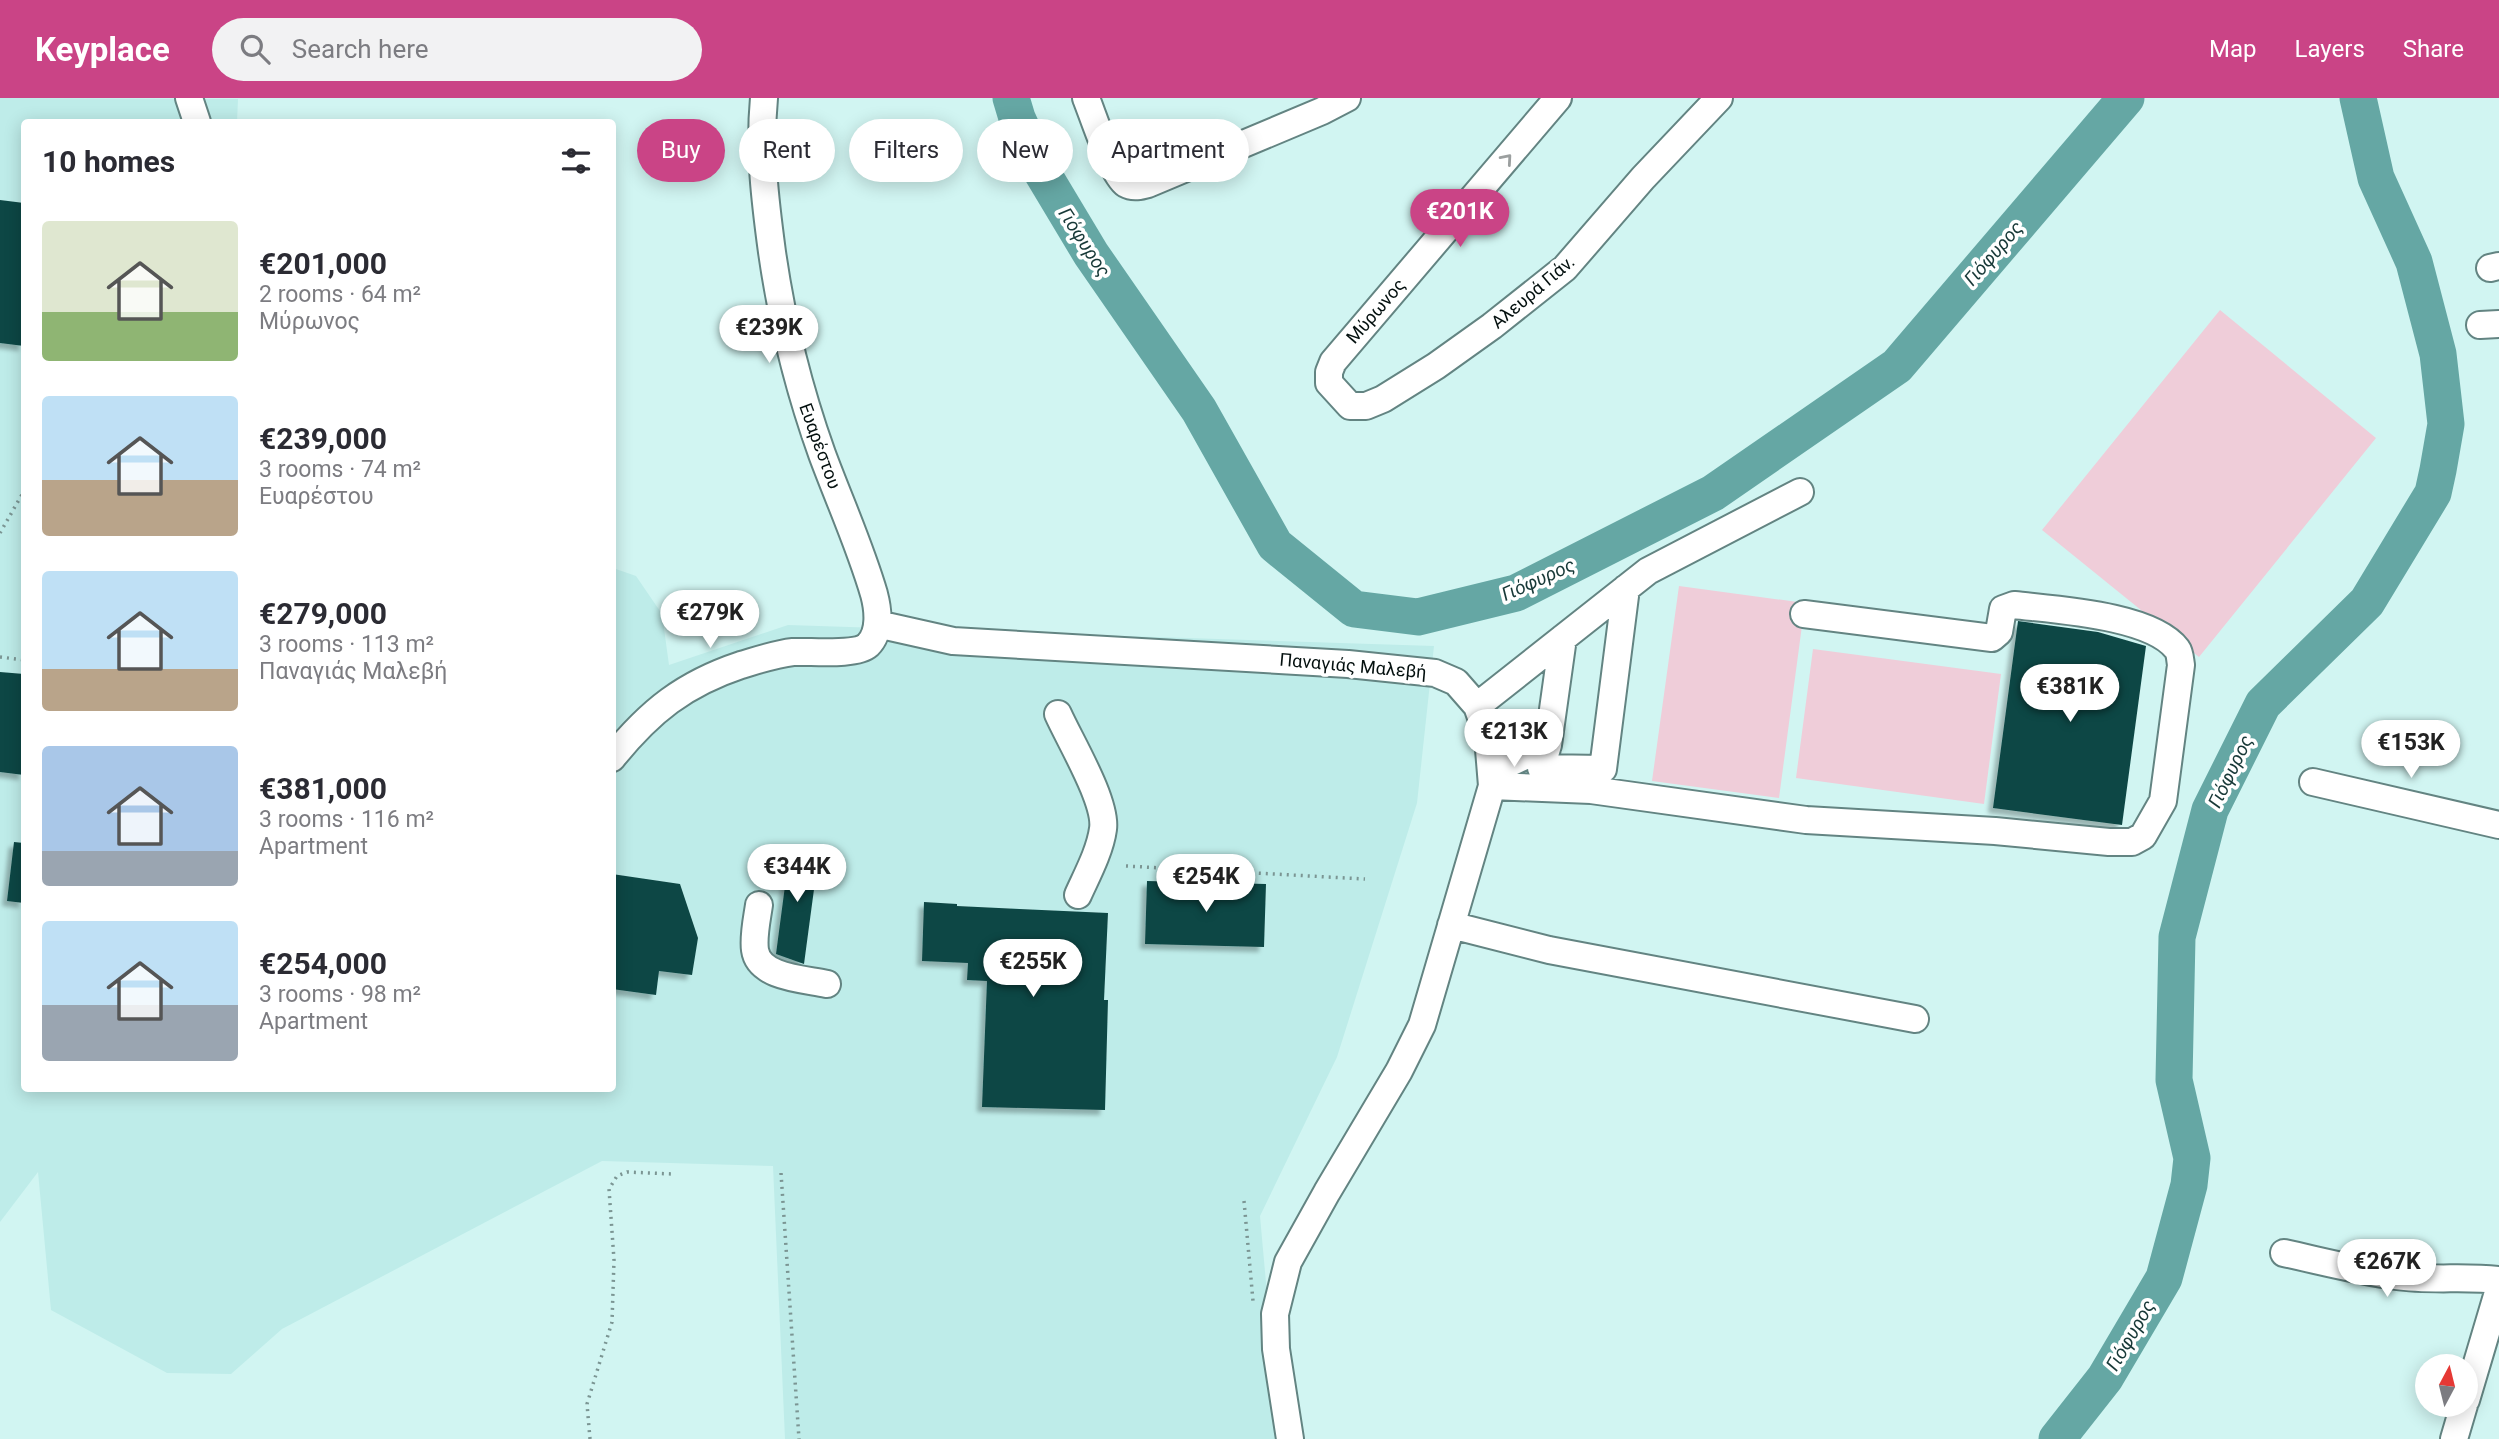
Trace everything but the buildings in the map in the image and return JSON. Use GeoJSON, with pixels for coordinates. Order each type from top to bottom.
{"type":"FeatureCollection","features":[{"type":"Feature","properties":{"kind":"street"},"geometry":{"type":"LineString","coordinates":[[189,98],[196,119]]}},
{"type":"Feature","properties":{"kind":"street","name":"Ευαρέστου"},"geometry":{"type":"LineString","coordinates":[[764,98],[761,144],[763,187],[786,336],[821,452],[870,579],[877,604],[877,624]]}},
{"type":"Feature","properties":{"kind":"street"},"geometry":{"type":"LineString","coordinates":[[1086,98],[1115,169],[1126,184],[1136,186],[1148,184],[1347,98]]}},
{"type":"Feature","properties":{"kind":"street","name":"Μύρωνος"},"geometry":{"type":"LineString","coordinates":[[1343,402],[1331,388],[1328,379],[1340,352],[1559,98]]}},
{"type":"Feature","properties":{"kind":"street","name":"Αλευρά Γιάν."},"geometry":{"type":"LineString","coordinates":[[1343,402],[1354,407],[1366,406],[1383,399],[1468,345],[1565,268],[1643,178],[1719,98]]}},
{"type":"Feature","properties":{"kind":"street"},"geometry":{"type":"LineString","coordinates":[[1477,706],[1648,571],[1801,492]]}},
{"type":"Feature","properties":{"kind":"street"},"geometry":{"type":"LineString","coordinates":[[1563,638],[1548,745],[1541,768],[1603,769],[1626,588]]}},
{"type":"Feature","properties":{"kind":"street"},"geometry":{"type":"LineString","coordinates":[[1492,779],[1806,820],[1995,831],[2109,842],[2132,842],[2143,836],[2153,821],[2163,801],[2181,665],[2179,651],[2164,636],[2128,621],[2014,605],[2003,609],[1998,632],[1996,637],[1992,638],[1804,614]]}},
{"type":"Feature","properties":{"kind":"street"},"geometry":{"type":"LineString","coordinates":[[616,753],[655,711],[677,694],[704,679],[778,655],[864,647],[876,631],[877,624]]}},
{"type":"Feature","properties":{"kind":"street","name":"Παναγιάς Μαλεβή"},"geometry":{"type":"LineString","coordinates":[[877,624],[953,641],[1348,664],[1435,673],[1456,682],[1477,706],[1488,737],[1492,779],[1422,1025],[1399,1071],[1288,1262],[1275,1314],[1276,1349],[1290,1439]]}},
{"type":"Feature","properties":{"kind":"street"},"geometry":{"type":"LineString","coordinates":[[1058,714],[1099,802],[1104,819],[1102,837],[1079,895]]}},
{"type":"Feature","properties":{"kind":"street"},"geometry":{"type":"LineString","coordinates":[[1492,779],[1548,745]]}},
{"type":"Feature","properties":{"kind":"street"},"geometry":{"type":"LineString","coordinates":[[2313,782],[2499,825]]}},
{"type":"Feature","properties":{"kind":"street"},"geometry":{"type":"LineString","coordinates":[[759,905],[755,951],[760,962],[770,971],[827,984]]}},
{"type":"Feature","properties":{"kind":"street"},"geometry":{"type":"LineString","coordinates":[[1451,925],[1549,950],[1915,1020]]}},
{"type":"Feature","properties":{"kind":"street"},"geometry":{"type":"LineString","coordinates":[[2284,1253],[2395,1276],[2499,1280]]}},
{"type":"Feature","properties":{"kind":"street"},"geometry":{"type":"LineString","coordinates":[[2478,1360],[2499,1289]]}},
{"type":"Feature","properties":{"kind":"street"},"geometry":{"type":"LineString","coordinates":[[2454,1439],[2460,1418]]}},
{"type":"Feature","properties":{"kind":"path"},"geometry":{"type":"LineString","coordinates":[[0,533],[21,496]]}},
{"type":"Feature","properties":{"kind":"path"},"geometry":{"type":"LineString","coordinates":[[0,657],[21,660]]}},
{"type":"Feature","properties":{"kind":"path"},"geometry":{"type":"LineString","coordinates":[[1126,866],[1365,879]]}},
{"type":"Feature","properties":{"kind":"path"},"geometry":{"type":"LineString","coordinates":[[590,1439],[587,1404],[612,1322],[614,1260],[609,1189],[617,1176],[627,1172],[672,1174]]}},
{"type":"Feature","properties":{"kind":"path"},"geometry":{"type":"LineString","coordinates":[[781,1173],[799,1439]]}},
{"type":"Feature","properties":{"kind":"shaded area"},"geometry":{"type":"Polygon","coordinates":[[[0,98],[238,99],[237,119],[21,119],[21,1092],[616,1092],[616,569],[636,576],[662,614],[669,665],[788,625],[1434,646],[1417,803],[1337,1057],[1260,1216],[1280,1439],[785,1439],[773,1166],[602,1161],[282,1329],[231,1374],[167,1373],[51,1310],[38,1172],[0,1222],[0,98]]]}},
{"type":"Feature","properties":{"kind":"shaded area"},"geometry":{"type":"Polygon","coordinates":[[[2220,310],[2376,438],[2199,657],[2042,530],[2220,310]]]}},
{"type":"Feature","properties":{"kind":"shaded area"},"geometry":{"type":"Polygon","coordinates":[[[1679,586],[1805,603],[1779,798],[1652,781],[1679,586]]]}},
{"type":"Feature","properties":{"kind":"shaded area"},"geometry":{"type":"Polygon","coordinates":[[[1813,649],[2001,674],[1984,804],[1796,778],[1813,649]]]}},
{"type":"Feature","properties":{"kind":"waterway","name":"Γιόφυρος"},"geometry":{"type":"LineString","coordinates":[[1011,98],[1040,169],[1091,254],[1199,410],[1275,545],[1354,609],[1418,617],[1516,593],[1713,493],[1897,366],[2126,98]]}},
{"type":"Feature","properties":{"kind":"waterway","name":"Γιόφυρος"},"geometry":{"type":"LineString","coordinates":[[2057,1439],[2105,1378],[2164,1278],[2189,1185],[2192,1158],[2174,1080],[2177,937],[2210,810],[2263,704],[2367,602],[2433,493],[2446,424],[2438,354],[2414,262],[2376,178],[2358,98]]}}]}
